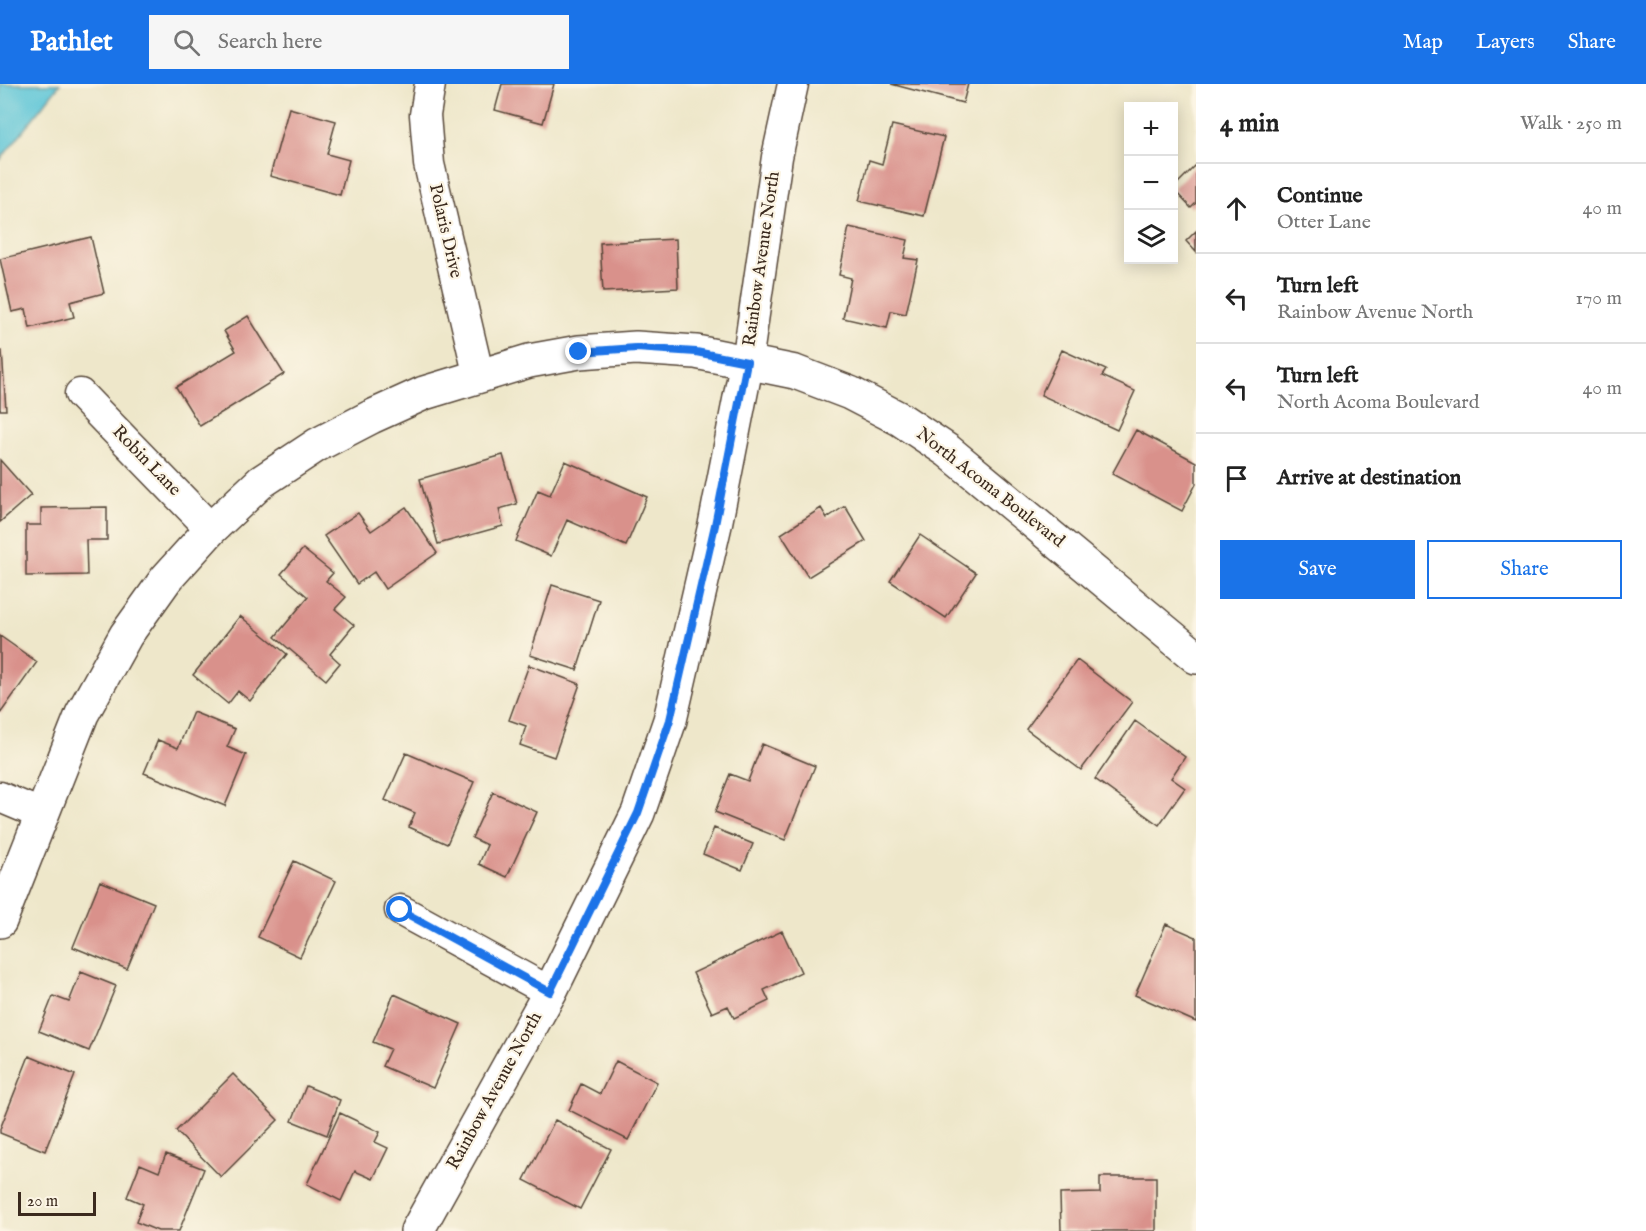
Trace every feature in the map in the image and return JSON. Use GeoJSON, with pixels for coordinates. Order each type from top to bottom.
{"type":"FeatureCollection","features":[{"type":"Feature","properties":{"kind":"main road","name":"North Acoma Boulevard"},"geometry":{"type":"LineString","coordinates":[[0,921],[82,714],[126,635],[166,579],[211,529],[261,482],[317,445],[424,393],[529,361],[579,352],[636,348],[696,352],[795,372],[850,393],[900,419],[948,451],[1196,657]]}},
{"type":"Feature","properties":{"kind":"main road","name":"Rainbow Avenue North"},"geometry":{"type":"LineString","coordinates":[[417,1231],[550,992],[638,813],[670,720],[715,525],[747,362]]}},
{"type":"Feature","properties":{"kind":"street","name":"Polaris Drive"},"geometry":{"type":"LineString","coordinates":[[430,84],[425,115],[429,164],[479,376]]}},
{"type":"Feature","properties":{"kind":"street","name":"Rainbow Avenue North"},"geometry":{"type":"LineString","coordinates":[[747,362],[777,157],[793,84]]}},
{"type":"Feature","properties":{"kind":"street","name":"Robin Lane"},"geometry":{"type":"LineString","coordinates":[[80,394],[211,529]]}},
{"type":"Feature","properties":{"kind":"street"},"geometry":{"type":"LineString","coordinates":[[0,797],[43,815]]}},
{"type":"Feature","properties":{"kind":"street"},"geometry":{"type":"LineString","coordinates":[[400,910],[550,992]]}},
{"type":"Feature","properties":{"kind":"water"},"geometry":{"type":"Polygon","coordinates":[[[0,84],[60,84],[0,160],[0,84]]]}},
{"type":"Feature","properties":{"kind":"building"},"geometry":{"type":"Polygon","coordinates":[[[502,84],[554,84],[543,123],[495,110],[502,84]]]}},
{"type":"Feature","properties":{"kind":"building"},"geometry":{"type":"Polygon","coordinates":[[[891,84],[968,84],[963,103],[891,84]]]}},
{"type":"Feature","properties":{"kind":"building"},"geometry":{"type":"Polygon","coordinates":[[[289,108],[336,121],[327,154],[349,160],[340,195],[270,176],[289,108]]]}},
{"type":"Feature","properties":{"kind":"building"},"geometry":{"type":"Polygon","coordinates":[[[892,125],[944,137],[924,216],[859,201],[869,160],[882,164],[892,125]]]}},
{"type":"Feature","properties":{"kind":"building"},"geometry":{"type":"Polygon","coordinates":[[[1196,165],[1196,203],[1191,208],[1178,194],[1178,183],[1196,165]]]}},
{"type":"Feature","properties":{"kind":"building"},"geometry":{"type":"Polygon","coordinates":[[[849,227],[908,240],[904,258],[918,260],[906,314],[891,311],[887,328],[843,318],[851,278],[839,275],[849,227]]]}},
{"type":"Feature","properties":{"kind":"building"},"geometry":{"type":"Polygon","coordinates":[[[1196,231],[1196,252],[1186,241],[1196,231]]]}},
{"type":"Feature","properties":{"kind":"building"},"geometry":{"type":"Polygon","coordinates":[[[91,237],[104,293],[70,302],[74,317],[30,328],[26,309],[12,312],[0,259],[91,237]]]}},
{"type":"Feature","properties":{"kind":"building"},"geometry":{"type":"Polygon","coordinates":[[[676,239],[678,288],[603,292],[600,243],[676,239]]]}},
{"type":"Feature","properties":{"kind":"building"},"geometry":{"type":"Polygon","coordinates":[[[248,316],[284,374],[200,426],[176,387],[236,351],[224,331],[248,316]]]}},
{"type":"Feature","properties":{"kind":"building"},"geometry":{"type":"Polygon","coordinates":[[[1062,350],[1106,370],[1102,376],[1135,391],[1117,430],[1041,395],[1062,350]]]}},
{"type":"Feature","properties":{"kind":"building"},"geometry":{"type":"Polygon","coordinates":[[[0,351],[2,351],[6,410],[0,410],[0,351]]]}},
{"type":"Feature","properties":{"kind":"building"},"geometry":{"type":"Polygon","coordinates":[[[1136,430],[1196,462],[1196,484],[1182,511],[1112,474],[1136,430]]]}},
{"type":"Feature","properties":{"kind":"building"},"geometry":{"type":"Polygon","coordinates":[[[503,455],[517,504],[499,509],[503,526],[438,544],[420,479],[503,455]]]}},
{"type":"Feature","properties":{"kind":"building"},"geometry":{"type":"Polygon","coordinates":[[[0,460],[31,495],[0,522],[0,460]]]}},
{"type":"Feature","properties":{"kind":"building"},"geometry":{"type":"Polygon","coordinates":[[[565,461],[647,497],[626,546],[567,520],[551,556],[516,541],[538,490],[550,495],[565,461]]]}},
{"type":"Feature","properties":{"kind":"building"},"geometry":{"type":"Polygon","coordinates":[[[845,506],[866,541],[808,577],[781,534],[821,508],[827,518],[845,506]]]}},
{"type":"Feature","properties":{"kind":"building"},"geometry":{"type":"Polygon","coordinates":[[[107,507],[107,540],[86,540],[87,575],[26,576],[26,525],[41,525],[41,508],[107,507]]]}},
{"type":"Feature","properties":{"kind":"building"},"geometry":{"type":"Polygon","coordinates":[[[406,507],[437,553],[385,589],[374,572],[357,584],[324,536],[358,513],[371,531],[406,507]]]}},
{"type":"Feature","properties":{"kind":"building"},"geometry":{"type":"Polygon","coordinates":[[[920,535],[976,573],[946,618],[890,581],[920,535]]]}},
{"type":"Feature","properties":{"kind":"building"},"geometry":{"type":"Polygon","coordinates":[[[303,549],[333,573],[326,581],[346,597],[335,609],[354,625],[330,654],[340,663],[326,680],[275,637],[308,597],[281,574],[303,549]]]}},
{"type":"Feature","properties":{"kind":"building"},"geometry":{"type":"Polygon","coordinates":[[[552,585],[599,600],[577,670],[530,655],[552,585]]]}},
{"type":"Feature","properties":{"kind":"building"},"geometry":{"type":"Polygon","coordinates":[[[240,616],[287,654],[250,701],[238,691],[228,704],[193,675],[240,616]]]}},
{"type":"Feature","properties":{"kind":"building"},"geometry":{"type":"Polygon","coordinates":[[[0,636],[37,662],[0,714],[0,636]]]}},
{"type":"Feature","properties":{"kind":"building"},"geometry":{"type":"Polygon","coordinates":[[[1077,660],[1132,702],[1081,770],[1026,729],[1077,660]]]}},
{"type":"Feature","properties":{"kind":"building"},"geometry":{"type":"Polygon","coordinates":[[[529,665],[580,684],[554,757],[520,745],[526,726],[509,720],[529,665]]]}},
{"type":"Feature","properties":{"kind":"building"},"geometry":{"type":"Polygon","coordinates":[[[193,712],[235,729],[227,747],[246,755],[225,806],[144,773],[158,740],[178,748],[193,712]]]}},
{"type":"Feature","properties":{"kind":"building"},"geometry":{"type":"Polygon","coordinates":[[[1135,721],[1185,757],[1171,778],[1185,788],[1159,825],[1095,779],[1135,721]]]}},
{"type":"Feature","properties":{"kind":"building"},"geometry":{"type":"Polygon","coordinates":[[[762,744],[815,766],[785,840],[715,812],[730,774],[748,781],[762,744]]]}},
{"type":"Feature","properties":{"kind":"building"},"geometry":{"type":"Polygon","coordinates":[[[406,753],[474,782],[447,844],[409,827],[415,813],[385,800],[406,753]]]}},
{"type":"Feature","properties":{"kind":"building"},"geometry":{"type":"Polygon","coordinates":[[[493,792],[537,812],[507,877],[479,864],[487,845],[472,838],[493,792]]]}},
{"type":"Feature","properties":{"kind":"building"},"geometry":{"type":"Polygon","coordinates":[[[714,828],[753,844],[742,870],[703,854],[714,828]]]}},
{"type":"Feature","properties":{"kind":"building"},"geometry":{"type":"Polygon","coordinates":[[[294,861],[336,881],[300,957],[258,937],[294,861]]]}},
{"type":"Feature","properties":{"kind":"building"},"geometry":{"type":"Polygon","coordinates":[[[100,881],[154,903],[127,969],[73,947],[100,881]]]}},
{"type":"Feature","properties":{"kind":"building"},"geometry":{"type":"Polygon","coordinates":[[[1166,924],[1196,937],[1196,1022],[1135,995],[1166,924]]]}},
{"type":"Feature","properties":{"kind":"building"},"geometry":{"type":"Polygon","coordinates":[[[782,931],[801,972],[764,990],[769,1001],[734,1018],[728,1006],[712,1013],[693,973],[782,931]]]}},
{"type":"Feature","properties":{"kind":"building"},"geometry":{"type":"Polygon","coordinates":[[[81,972],[116,986],[89,1051],[39,1031],[53,996],[69,1002],[81,972]]]}},
{"type":"Feature","properties":{"kind":"building"},"geometry":{"type":"Polygon","coordinates":[[[394,994],[461,1024],[433,1088],[382,1066],[390,1049],[373,1042],[394,994]]]}},
{"type":"Feature","properties":{"kind":"building"},"geometry":{"type":"Polygon","coordinates":[[[29,1056],[75,1075],[45,1151],[0,1133],[29,1056]]]}},
{"type":"Feature","properties":{"kind":"building"},"geometry":{"type":"Polygon","coordinates":[[[616,1061],[657,1082],[628,1140],[569,1110],[581,1084],[600,1094],[616,1061]]]}},
{"type":"Feature","properties":{"kind":"building"},"geometry":{"type":"Polygon","coordinates":[[[233,1074],[278,1120],[221,1177],[176,1131],[233,1074]]]}},
{"type":"Feature","properties":{"kind":"building"},"geometry":{"type":"Polygon","coordinates":[[[306,1086],[340,1100],[327,1135],[292,1121],[306,1086]]]}},
{"type":"Feature","properties":{"kind":"building"},"geometry":{"type":"Polygon","coordinates":[[[340,1113],[380,1132],[375,1142],[388,1148],[373,1179],[355,1171],[341,1201],[307,1184],[340,1113]]]}},
{"type":"Feature","properties":{"kind":"building"},"geometry":{"type":"Polygon","coordinates":[[[555,1120],[611,1149],[580,1209],[524,1180],[555,1120]]]}},
{"type":"Feature","properties":{"kind":"building"},"geometry":{"type":"Polygon","coordinates":[[[166,1154],[204,1169],[179,1231],[158,1231],[136,1222],[143,1204],[127,1197],[140,1164],[159,1172],[166,1154]]]}},
{"type":"Feature","properties":{"kind":"building"},"geometry":{"type":"Polygon","coordinates":[[[1100,1177],[1156,1177],[1156,1231],[1061,1231],[1060,1194],[1100,1193],[1100,1177]]]}},
{"type":"Feature","properties":{"kind":"route"},"geometry":{"type":"LineString","coordinates":[[400,910],[550,992],[638,813],[670,720],[715,525],[747,362],[696,352],[636,348],[579,352]]}}]}
